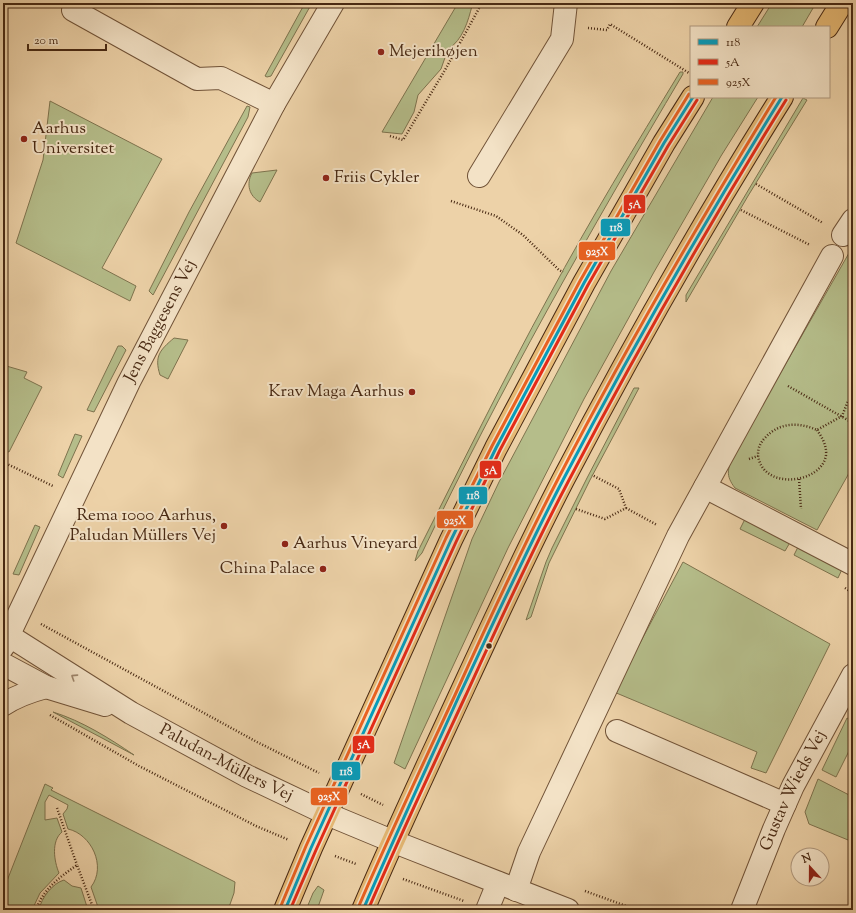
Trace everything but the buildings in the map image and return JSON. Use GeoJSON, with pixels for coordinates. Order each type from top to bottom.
{"type":"FeatureCollection","features":[{"type":"Feature","properties":{"kind":"main road"},"geometry":{"type":"LineString","coordinates":[[739,26],[753,3]]}},
{"type":"Feature","properties":{"kind":"main road"},"geometry":{"type":"LineString","coordinates":[[828,26],[842,3]]}},
{"type":"Feature","properties":{"kind":"main road"},"geometry":{"type":"LineString","coordinates":[[285,910],[311,848],[451,540],[496,448],[584,283],[664,143],[692,98]]}},
{"type":"Feature","properties":{"kind":"main road"},"geometry":{"type":"LineString","coordinates":[[363,910],[392,841],[479,653],[553,501],[644,330],[719,198],[781,98]]}},
{"type":"Feature","properties":{"kind":"street","name":"Jens Baggesens Vej"},"geometry":{"type":"LineString","coordinates":[[5,638],[20,612],[74,495],[129,382],[274,104],[332,3]]}},
{"type":"Feature","properties":{"kind":"street"},"geometry":{"type":"LineString","coordinates":[[479,176],[562,39],[566,3]]}},
{"type":"Feature","properties":{"kind":"street"},"geometry":{"type":"LineString","coordinates":[[73,10],[197,79],[221,78],[274,104]]}},
{"type":"Feature","properties":{"kind":"street"},"geometry":{"type":"LineString","coordinates":[[487,910],[507,886],[529,852],[678,536],[832,256]]}},
{"type":"Feature","properties":{"kind":"street"},"geometry":{"type":"LineString","coordinates":[[705,487],[853,564]]}},
{"type":"Feature","properties":{"kind":"street","name":"Paludan-Müllers Vej"},"geometry":{"type":"LineString","coordinates":[[5,638],[131,713],[247,776],[327,814],[568,910]]}},
{"type":"Feature","properties":{"kind":"street","name":"Paludan-Müllers Vej"},"geometry":{"type":"LineString","coordinates":[[3,664],[46,687],[131,713]]}},
{"type":"Feature","properties":{"kind":"street","name":"Gustav Wieds Vej"},"geometry":{"type":"LineString","coordinates":[[742,910],[774,829],[793,786],[853,675]]}},
{"type":"Feature","properties":{"kind":"street"},"geometry":{"type":"LineString","coordinates":[[10,701],[28,692],[46,687]]}},
{"type":"Feature","properties":{"kind":"street"},"geometry":{"type":"LineString","coordinates":[[617,731],[785,804]]}},
{"type":"Feature","properties":{"kind":"path"},"geometry":{"type":"LineString","coordinates":[[390,136],[403,140],[445,70],[482,3]]}},
{"type":"Feature","properties":{"kind":"path"},"geometry":{"type":"LineString","coordinates":[[607,30],[610,24],[690,74]]}},
{"type":"Feature","properties":{"kind":"path"},"geometry":{"type":"LineString","coordinates":[[735,171],[848,228]]}},
{"type":"Feature","properties":{"kind":"path"},"geometry":{"type":"LineString","coordinates":[[719,198],[832,256]]}},
{"type":"Feature","properties":{"kind":"path"},"geometry":{"type":"LineString","coordinates":[[451,201],[496,216],[523,235],[559,270]]}},
{"type":"Feature","properties":{"kind":"path"},"geometry":{"type":"LineString","coordinates":[[767,374],[853,423]]}},
{"type":"Feature","properties":{"kind":"path"},"geometry":{"type":"LineString","coordinates":[[817,430],[826,447],[825,462],[818,469],[799,479],[780,478],[766,470],[761,464],[758,456],[758,448],[769,433],[778,427],[789,424],[800,425],[817,430],[842,416],[848,401]]}},
{"type":"Feature","properties":{"kind":"path"},"geometry":{"type":"LineString","coordinates":[[3,462],[74,495]]}},
{"type":"Feature","properties":{"kind":"path"},"geometry":{"type":"LineString","coordinates":[[572,465],[620,489],[626,508],[678,536]]}},
{"type":"Feature","properties":{"kind":"path"},"geometry":{"type":"LineString","coordinates":[[553,501],[605,519],[626,508]]}},
{"type":"Feature","properties":{"kind":"path"},"geometry":{"type":"LineString","coordinates":[[20,612],[257,742],[404,816]]}},
{"type":"Feature","properties":{"kind":"path"},"geometry":{"type":"LineString","coordinates":[[10,701],[262,829],[311,848],[487,910]]}},
{"type":"Feature","properties":{"kind":"path"},"geometry":{"type":"LineString","coordinates":[[57,808],[94,910]]}},
{"type":"Feature","properties":{"kind":"path"},"geometry":{"type":"LineString","coordinates":[[36,910],[41,898],[52,884],[77,865]]}},
{"type":"Feature","properties":{"kind":"green space"},"geometry":{"type":"Polygon","coordinates":[[[305,3],[312,3],[271,76],[265,76],[305,3]]]}},
{"type":"Feature","properties":{"kind":"green space"},"geometry":{"type":"Polygon","coordinates":[[[458,3],[474,3],[467,24],[458,41],[448,49],[441,69],[418,95],[414,112],[402,134],[382,132],[458,3]]]}},
{"type":"Feature","properties":{"kind":"green space"},"geometry":{"type":"Polygon","coordinates":[[[772,3],[816,3],[803,26],[758,26],[772,3]]]}},
{"type":"Feature","properties":{"kind":"green space"},"geometry":{"type":"Polygon","coordinates":[[[680,72],[683,72],[683,74],[580,251],[514,371],[422,553],[415,561],[418,551],[482,423],[549,296],[597,211],[680,72]]]}},
{"type":"Feature","properties":{"kind":"green space"},"geometry":{"type":"Polygon","coordinates":[[[712,98],[757,98],[721,156],[654,272],[584,399],[508,548],[405,769],[394,763],[472,539],[499,482],[611,271],[712,98]]]}},
{"type":"Feature","properties":{"kind":"green space"},"geometry":{"type":"Polygon","coordinates":[[[803,98],[807,100],[748,196],[686,302],[686,295],[803,98]]]}},
{"type":"Feature","properties":{"kind":"green space"},"geometry":{"type":"Polygon","coordinates":[[[50,101],[162,159],[102,268],[136,286],[130,301],[16,243],[43,160],[50,101]]]}},
{"type":"Feature","properties":{"kind":"green space"},"geometry":{"type":"Polygon","coordinates":[[[247,106],[250,107],[248,117],[153,295],[149,291],[189,212],[247,106]]]}},
{"type":"Feature","properties":{"kind":"green space"},"geometry":{"type":"Polygon","coordinates":[[[277,170],[260,202],[251,193],[249,181],[252,173],[277,170]]]}},
{"type":"Feature","properties":{"kind":"green space"},"geometry":{"type":"Polygon","coordinates":[[[853,246],[853,466],[817,530],[735,488],[728,472],[733,456],[853,246]]]}},
{"type":"Feature","properties":{"kind":"green space"},"geometry":{"type":"Polygon","coordinates":[[[174,338],[188,340],[168,379],[160,375],[158,358],[165,346],[174,338]]]}},
{"type":"Feature","properties":{"kind":"green space"},"geometry":{"type":"Polygon","coordinates":[[[118,346],[122,346],[126,350],[94,412],[87,410],[118,346]]]}},
{"type":"Feature","properties":{"kind":"green space"},"geometry":{"type":"Polygon","coordinates":[[[3,365],[27,372],[24,378],[42,387],[9,452],[3,450],[3,365]]]}},
{"type":"Feature","properties":{"kind":"green space"},"geometry":{"type":"Polygon","coordinates":[[[634,388],[639,388],[590,480],[549,563],[531,617],[526,620],[552,548],[634,388]]]}},
{"type":"Feature","properties":{"kind":"green space"},"geometry":{"type":"Polygon","coordinates":[[[75,434],[82,436],[63,478],[58,475],[75,434]]]}},
{"type":"Feature","properties":{"kind":"green space"},"geometry":{"type":"Polygon","coordinates":[[[747,515],[792,539],[785,551],[740,529],[747,515]]]}},
{"type":"Feature","properties":{"kind":"green space"},"geometry":{"type":"Polygon","coordinates":[[[35,525],[40,527],[19,575],[13,574],[35,525]]]}},
{"type":"Feature","properties":{"kind":"green space"},"geometry":{"type":"Polygon","coordinates":[[[800,543],[844,565],[838,578],[794,555],[800,543]]]}},
{"type":"Feature","properties":{"kind":"green space"},"geometry":{"type":"Polygon","coordinates":[[[683,562],[830,644],[766,773],[751,768],[757,752],[614,692],[683,562]]]}},
{"type":"Feature","properties":{"kind":"green space"},"geometry":{"type":"Polygon","coordinates":[[[53,712],[95,730],[134,755],[53,712]]]}},
{"type":"Feature","properties":{"kind":"green space"},"geometry":{"type":"Polygon","coordinates":[[[847,718],[853,721],[853,743],[836,777],[822,770],[847,718]]]}},
{"type":"Feature","properties":{"kind":"green space"},"geometry":{"type":"Polygon","coordinates":[[[818,779],[853,797],[853,842],[809,824],[805,812],[818,779]]]}},
{"type":"Feature","properties":{"kind":"green space"},"geometry":{"type":"Polygon","coordinates":[[[45,784],[53,788],[51,790],[235,882],[234,893],[228,910],[99,910],[91,887],[96,879],[97,870],[97,861],[94,852],[84,837],[68,829],[63,814],[68,805],[49,795],[45,802],[45,820],[57,818],[62,832],[56,841],[54,851],[59,873],[40,893],[32,910],[3,910],[3,891],[45,784]]]}},
{"type":"Feature","properties":{"kind":"green space"},"geometry":{"type":"Polygon","coordinates":[[[64,880],[72,886],[81,888],[88,910],[39,910],[42,901],[48,892],[56,884],[64,880]]]}},
{"type":"Feature","properties":{"kind":"green space"},"geometry":{"type":"Polygon","coordinates":[[[318,886],[324,890],[317,910],[306,910],[313,893],[318,886]]]}},
{"type":"Feature","properties":{"kind":"transit line","name":"925X"},"geometry":{"type":"LineString","coordinates":[[280,908],[306,846],[446,538],[492,446],[580,281],[660,141],[689,94]]}},
{"type":"Feature","properties":{"kind":"transit line","name":"118"},"geometry":{"type":"LineString","coordinates":[[285,910],[311,848],[451,540],[496,448],[584,283],[664,143],[692,98]]}},
{"type":"Feature","properties":{"kind":"transit line","name":"925X"},"geometry":{"type":"LineString","coordinates":[[358,908],[492,613],[583,430],[663,286],[775,98]]}},
{"type":"Feature","properties":{"kind":"transit line","name":"118"},"geometry":{"type":"LineString","coordinates":[[363,910],[459,696],[549,507],[615,383],[669,287],[724,191],[781,98]]}},
{"type":"Feature","properties":{"kind":"transit line","name":"5A"},"geometry":{"type":"LineString","coordinates":[[290,910],[456,542],[500,450],[588,285],[668,146],[697,100]]}},
{"type":"Feature","properties":{"kind":"transit line","name":"5A"},"geometry":{"type":"LineString","coordinates":[[368,910],[502,616],[554,508],[620,385],[674,289],[786,100]]}},
{"type":"Feature","properties":{"kind":"place","name":"Mejerihøjen"},"geometry":{"type":"Point","coordinates":[381,52]}},
{"type":"Feature","properties":{"kind":"place","name":"Aarhus Universitet"},"geometry":{"type":"Point","coordinates":[24,139]}},
{"type":"Feature","properties":{"kind":"place","name":"Friis Cykler"},"geometry":{"type":"Point","coordinates":[326,178]}},
{"type":"Feature","properties":{"kind":"place","name":"Krav Maga Aarhus"},"geometry":{"type":"Point","coordinates":[412,392]}},
{"type":"Feature","properties":{"kind":"place","name":"Rema 1000 Aarhus, Paludan Müllers Vej"},"geometry":{"type":"Point","coordinates":[224,526]}},
{"type":"Feature","properties":{"kind":"place","name":"Aarhus Vineyard"},"geometry":{"type":"Point","coordinates":[285,544]}},
{"type":"Feature","properties":{"kind":"place","name":"China Palace"},"geometry":{"type":"Point","coordinates":[323,569]}}]}
